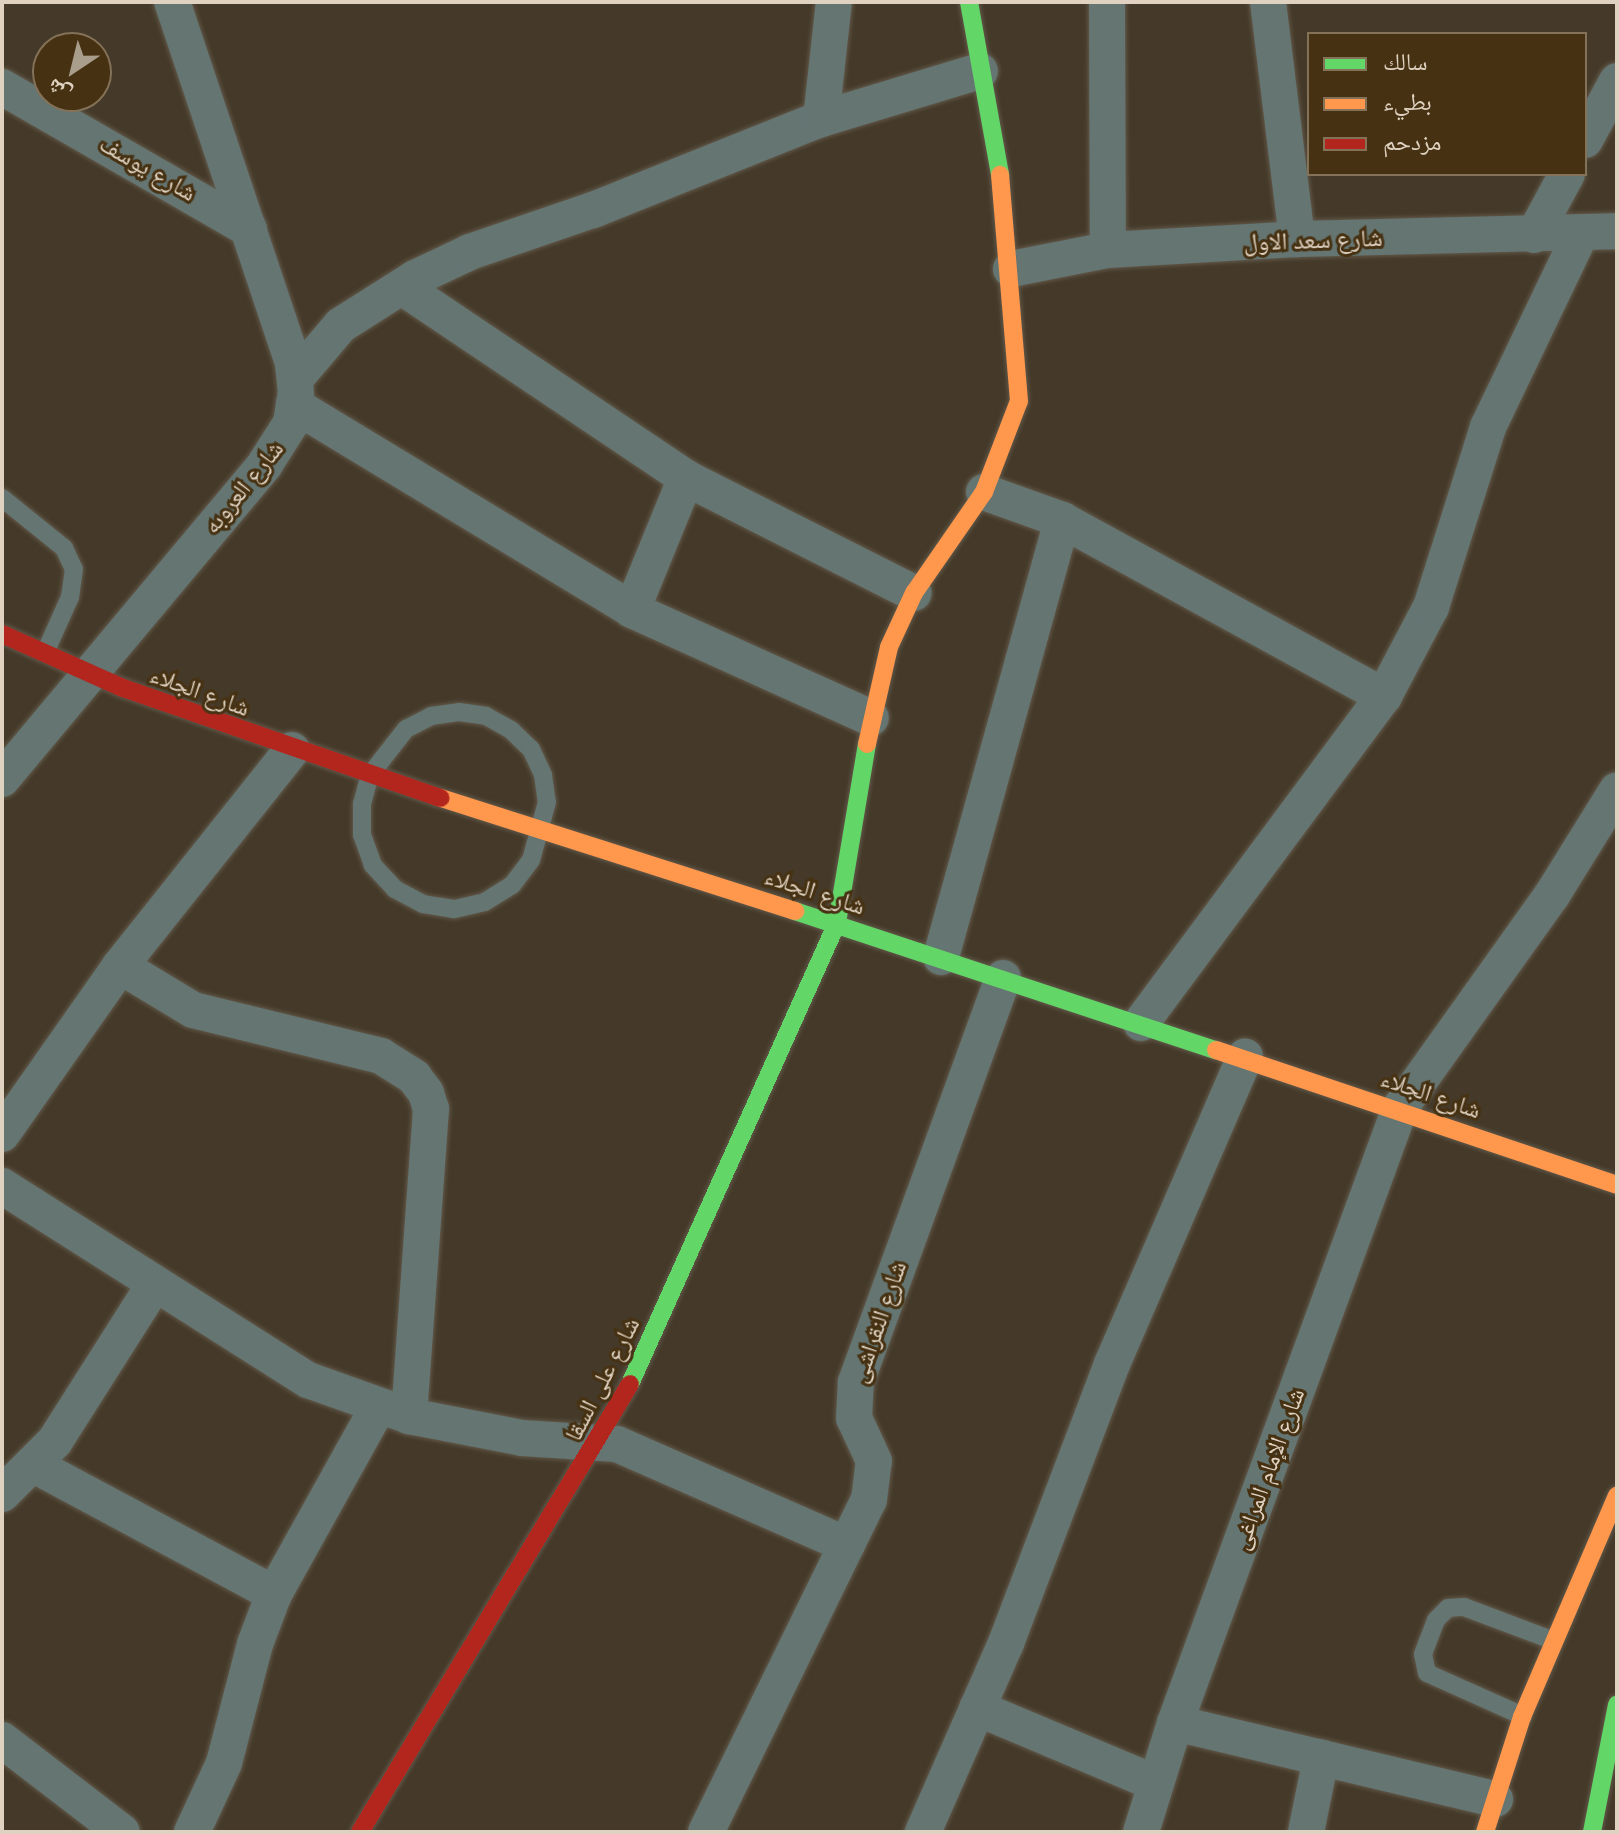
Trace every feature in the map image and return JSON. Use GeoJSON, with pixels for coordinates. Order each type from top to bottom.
{"type":"FeatureCollection","features":[{"type":"Feature","properties":{"kind":"street"},"geometry":{"type":"LineString","coordinates":[[172,2],[249,229],[295,392],[632,610],[871,718]]}},
{"type":"Feature","properties":{"kind":"street"},"geometry":{"type":"LineString","coordinates":[[821,119],[834,2]]}},
{"type":"Feature","properties":{"kind":"street","name":"شارع على السقا"},"geometry":{"type":"LineString","coordinates":[[360,1832],[599,1441],[634,1378],[837,923],[871,718],[889,647],[914,593],[984,492],[1008,440],[1019,401],[1011,269],[969,2]]}},
{"type":"Feature","properties":{"kind":"street"},"geometry":{"type":"LineString","coordinates":[[1107,2],[1108,250]]}},
{"type":"Feature","properties":{"kind":"street"},"geometry":{"type":"LineString","coordinates":[[1268,2],[1297,239]]}},
{"type":"Feature","properties":{"kind":"street","name":"شارع العروبه"},"geometry":{"type":"LineString","coordinates":[[2,779],[18,744],[89,672],[265,464],[291,423],[295,392],[341,325],[402,287],[470,252],[593,210],[821,119],[980,71]]}},
{"type":"Feature","properties":{"kind":"street"},"geometry":{"type":"LineString","coordinates":[[1587,136],[1617,81]]}},
{"type":"Feature","properties":{"kind":"street","name":"شارع يوسف"},"geometry":{"type":"LineString","coordinates":[[2,87],[249,229]]}},
{"type":"Feature","properties":{"kind":"street"},"geometry":{"type":"LineString","coordinates":[[1534,235],[1566,176]]}},
{"type":"Feature","properties":{"kind":"street","name":"شارع سعد الاول"},"geometry":{"type":"LineString","coordinates":[[1011,269],[1108,250],[1297,239],[1617,231]]}},
{"type":"Feature","properties":{"kind":"street"},"geometry":{"type":"LineString","coordinates":[[1141,1023],[1384,696],[1431,607],[1488,427],[1581,233]]}},
{"type":"Feature","properties":{"kind":"street"},"geometry":{"type":"LineString","coordinates":[[402,287],[686,478],[914,593]]}},
{"type":"Feature","properties":{"kind":"street"},"geometry":{"type":"LineString","coordinates":[[632,610],[686,478]]}},
{"type":"Feature","properties":{"kind":"street"},"geometry":{"type":"LineString","coordinates":[[984,492],[1062,520],[1384,696]]}},
{"type":"Feature","properties":{"kind":"street"},"geometry":{"type":"LineString","coordinates":[[941,957],[1062,520]]}},
{"type":"Feature","properties":{"kind":"street","name":"شارع الجلاء"},"geometry":{"type":"LineString","coordinates":[[2,634],[89,672],[292,750],[941,957],[1400,1108],[1617,1185]]}},
{"type":"Feature","properties":{"kind":"street"},"geometry":{"type":"LineString","coordinates":[[2,1134],[120,966],[292,750]]}},
{"type":"Feature","properties":{"kind":"street","name":"شارع الإمام المراغى"},"geometry":{"type":"LineString","coordinates":[[1141,1832],[1175,1723],[1400,1108],[1552,895],[1617,790]]}},
{"type":"Feature","properties":{"kind":"street"},"geometry":{"type":"LineString","coordinates":[[120,966],[193,1010],[381,1056],[414,1077],[426,1093],[431,1109],[394,1412],[274,1594],[255,1644],[224,1763],[192,1832]]}},
{"type":"Feature","properties":{"kind":"street","name":"شارع النقراشى"},"geometry":{"type":"LineString","coordinates":[[706,1832],[847,1545],[875,1480],[874,1461],[854,1418],[856,1382],[1003,978]]}},
{"type":"Feature","properties":{"kind":"street"},"geometry":{"type":"LineString","coordinates":[[923,1832],[977,1708],[1112,1364],[1245,1057]]}},
{"type":"Feature","properties":{"kind":"street"},"geometry":{"type":"LineString","coordinates":[[2,1186],[308,1380],[394,1412],[522,1438],[599,1441],[651,1456],[847,1545]]}},
{"type":"Feature","properties":{"kind":"street"},"geometry":{"type":"LineString","coordinates":[[2,1494],[55,1441],[154,1285]]}},
{"type":"Feature","properties":{"kind":"street"},"geometry":{"type":"LineString","coordinates":[[32,1464],[274,1594]]}},
{"type":"Feature","properties":{"kind":"street"},"geometry":{"type":"LineString","coordinates":[[1175,1723],[1321,1758],[1490,1816],[1552,1640],[1617,1495]]}},
{"type":"Feature","properties":{"kind":"street"},"geometry":{"type":"LineString","coordinates":[[1592,1832],[1596,1796],[1617,1704]]}},
{"type":"Feature","properties":{"kind":"street"},"geometry":{"type":"LineString","coordinates":[[977,1708],[1155,1783]]}},
{"type":"Feature","properties":{"kind":"street"},"geometry":{"type":"LineString","coordinates":[[7,1754],[122,1832]]}},
{"type":"Feature","properties":{"kind":"street"},"geometry":{"type":"LineString","coordinates":[[1306,1832],[1321,1758]]}},
{"type":"Feature","properties":{"kind":"street"},"geometry":{"type":"LineString","coordinates":[[1574,1824],[1596,1796]]}},
{"type":"Feature","properties":{"kind":"lane"},"geometry":{"type":"LineString","coordinates":[[2,498],[71,558],[74,583],[45,653]]}},
{"type":"Feature","properties":{"kind":"lane"},"geometry":{"type":"LineString","coordinates":[[459,712],[486,716],[531,749],[543,775],[547,802],[542,830],[531,860],[512,885],[485,902],[454,909],[423,904],[395,889],[373,865],[362,835],[362,804],[370,775],[406,729],[431,716],[459,712]]}},
{"type":"Feature","properties":{"kind":"lane"},"geometry":{"type":"LineString","coordinates":[[1523,1716],[1427,1673],[1423,1654],[1436,1620],[1448,1608],[1464,1607],[1552,1640]]}},
{"type":"Feature","properties":{"kind":"traffic: fast"},"geometry":{"type":"LineString","coordinates":[[969,2],[1000,175]]}},
{"type":"Feature","properties":{"kind":"traffic: fast"},"geometry":{"type":"LineString","coordinates":[[630,1384],[837,923],[867,744]]}},
{"type":"Feature","properties":{"kind":"traffic: fast"},"geometry":{"type":"LineString","coordinates":[[795,911],[1216,1050]]}},
{"type":"Feature","properties":{"kind":"traffic: fast"},"geometry":{"type":"LineString","coordinates":[[1592,1832],[1617,1704]]}},
{"type":"Feature","properties":{"kind":"traffic: slow"},"geometry":{"type":"LineString","coordinates":[[867,744],[889,647],[914,593],[984,492],[1019,401],[1000,175]]}},
{"type":"Feature","properties":{"kind":"traffic: slow"},"geometry":{"type":"LineString","coordinates":[[441,798],[795,911]]}},
{"type":"Feature","properties":{"kind":"traffic: slow"},"geometry":{"type":"LineString","coordinates":[[1216,1050],[1617,1185]]}},
{"type":"Feature","properties":{"kind":"traffic: slow"},"geometry":{"type":"LineString","coordinates":[[1485,1832],[1522,1717],[1617,1495]]}},
{"type":"Feature","properties":{"kind":"traffic: jam"},"geometry":{"type":"LineString","coordinates":[[2,634],[123,688],[441,798]]}},
{"type":"Feature","properties":{"kind":"traffic: jam"},"geometry":{"type":"LineString","coordinates":[[360,1832],[630,1384]]}}]}
